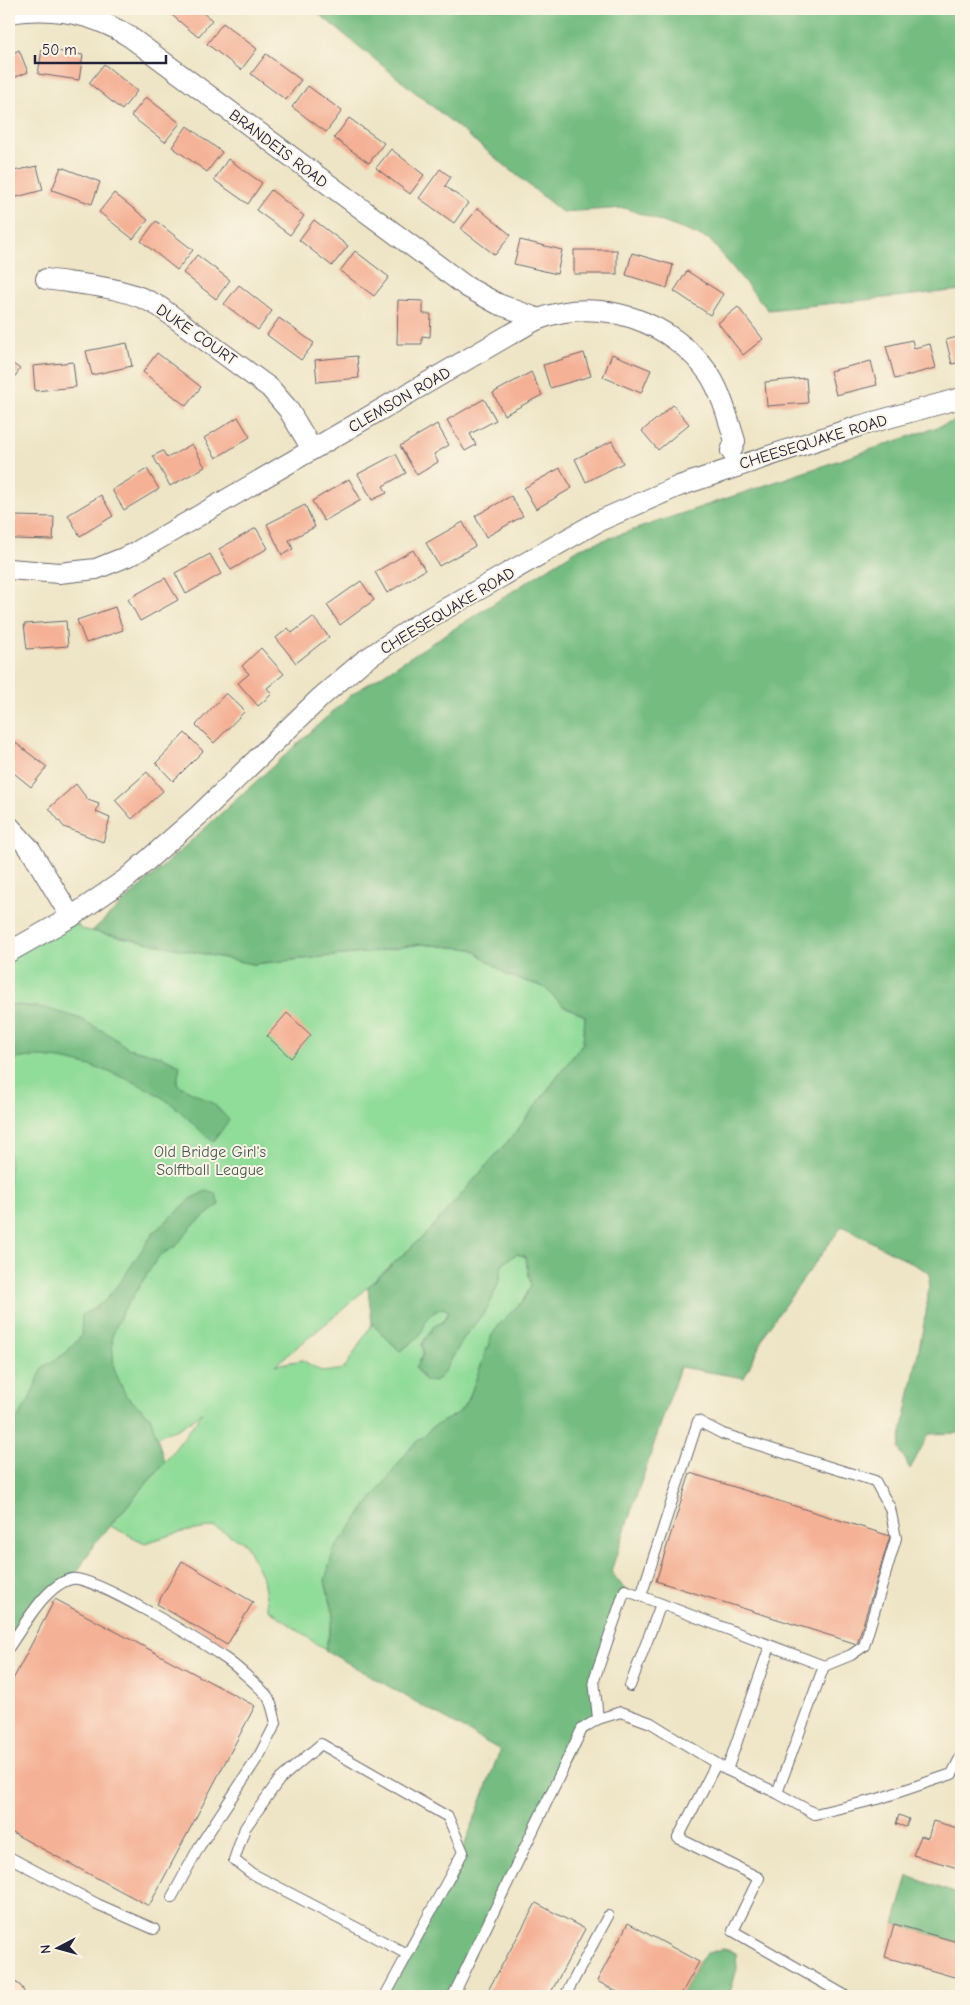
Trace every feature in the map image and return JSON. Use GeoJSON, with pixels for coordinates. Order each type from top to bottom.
{"type":"FeatureCollection","features":[{"type":"Feature","properties":{"kind":"street","name":"BRANDEIS ROAD"},"geometry":{"type":"LineString","coordinates":[[9,13],[61,10],[86,16],[110,25],[130,37],[467,286],[498,304],[539,319]]}},
{"type":"Feature","properties":{"kind":"street","name":"DUKE COURT"},"geometry":{"type":"LineString","coordinates":[[46,280],[110,288],[148,300],[160,307],[270,388],[288,409],[312,449]]}},
{"type":"Feature","properties":{"kind":"street","name":"CLEMSON ROAD"},"geometry":{"type":"LineString","coordinates":[[9,569],[59,573],[96,569],[133,554],[539,319],[572,312],[603,312],[644,321],[671,337],[690,352],[715,385],[735,442],[731,451]]}},
{"type":"Feature","properties":{"kind":"street","name":"CHEESEQUAKE ROAD"},"geometry":{"type":"LineString","coordinates":[[9,952],[70,917],[126,879],[192,821],[321,697],[362,662],[415,626],[599,521],[672,489],[741,463],[859,426],[961,398]]}},
{"type":"Feature","properties":{"kind":"street"},"geometry":{"type":"LineString","coordinates":[[9,826],[30,849],[70,917]]}},
{"type":"Feature","properties":{"kind":"lane"},"geometry":{"type":"LineString","coordinates":[[598,1719],[594,1680],[625,1590],[824,1666],[851,1655],[864,1646],[896,1538],[890,1508],[875,1481],[723,1434],[698,1420],[641,1596]]}},
{"type":"Feature","properties":{"kind":"lane"},"geometry":{"type":"LineString","coordinates":[[9,1647],[41,1600],[55,1588],[72,1579],[92,1582],[115,1593],[224,1657],[268,1698],[276,1723],[260,1754],[199,1847],[172,1897]]}},
{"type":"Feature","properties":{"kind":"lane"},"geometry":{"type":"LineString","coordinates":[[630,1686],[661,1604]]}},
{"type":"Feature","properties":{"kind":"lane"},"geometry":{"type":"LineString","coordinates":[[727,1770],[770,1646]]}},
{"type":"Feature","properties":{"kind":"lane"},"geometry":{"type":"LineString","coordinates":[[777,1793],[824,1666]]}},
{"type":"Feature","properties":{"kind":"lane"},"geometry":{"type":"LineString","coordinates":[[453,1996],[582,1729],[598,1719],[621,1712],[650,1723],[716,1764],[777,1793],[815,1814],[878,1799],[952,1774],[961,1756]]}},
{"type":"Feature","properties":{"kind":"lane"},"geometry":{"type":"LineString","coordinates":[[385,1996],[462,1852],[448,1817],[322,1744],[279,1780],[244,1828],[234,1860],[251,1873],[407,1954]]}},
{"type":"Feature","properties":{"kind":"lane"},"geometry":{"type":"LineString","coordinates":[[716,1764],[678,1838],[759,1878],[733,1931],[846,1996]]}},
{"type":"Feature","properties":{"kind":"lane"},"geometry":{"type":"LineString","coordinates":[[9,1857],[97,1904],[154,1929]]}},
{"type":"Feature","properties":{"kind":"lane"},"geometry":{"type":"LineString","coordinates":[[565,1996],[608,1916]]}},
{"type":"Feature","properties":{"kind":"green space"},"geometry":{"type":"Polygon","coordinates":[[[313,9],[961,9],[961,290],[768,310],[709,239],[625,208],[562,212],[313,9]]]}},
{"type":"Feature","properties":{"kind":"green space"},"geometry":{"type":"Polygon","coordinates":[[[961,419],[961,1433],[929,1434],[910,1469],[899,1448],[926,1313],[930,1273],[842,1226],[768,1328],[744,1378],[680,1367],[611,1571],[625,1590],[594,1680],[598,1719],[582,1729],[453,1996],[385,1996],[462,1852],[500,1750],[325,1650],[334,1615],[325,1581],[333,1551],[411,1447],[433,1427],[457,1414],[468,1401],[492,1335],[501,1322],[523,1301],[531,1286],[525,1256],[516,1254],[502,1264],[500,1279],[488,1308],[465,1336],[444,1372],[435,1382],[425,1381],[416,1368],[423,1355],[422,1344],[434,1326],[443,1322],[449,1311],[443,1308],[431,1314],[417,1338],[400,1351],[372,1324],[368,1287],[430,1230],[515,1133],[583,1043],[585,1016],[562,1005],[544,987],[507,975],[472,949],[421,944],[373,952],[253,964],[92,931],[351,695],[580,548],[961,419]]]}},
{"type":"Feature","properties":{"kind":"green space","name":"Old Bridge Girl's Solftball League"},"geometry":{"type":"Polygon","coordinates":[[[71,917],[81,929],[253,964],[373,952],[421,944],[472,949],[507,975],[544,987],[562,1005],[585,1016],[583,1043],[515,1133],[430,1230],[341,1311],[275,1365],[302,1360],[323,1372],[344,1369],[372,1324],[400,1351],[417,1338],[431,1314],[443,1308],[450,1311],[443,1322],[434,1326],[422,1344],[423,1355],[416,1368],[444,1372],[465,1336],[488,1308],[500,1279],[502,1264],[516,1254],[525,1256],[531,1286],[523,1301],[492,1335],[468,1401],[457,1414],[433,1427],[411,1447],[376,1497],[325,1581],[334,1615],[325,1650],[268,1609],[263,1579],[245,1543],[214,1527],[177,1533],[145,1543],[110,1526],[165,1462],[202,1413],[178,1429],[160,1435],[154,1447],[9,1437],[9,952],[71,917]]]}},
{"type":"Feature","properties":{"kind":"green space"},"geometry":{"type":"Polygon","coordinates":[[[9,1004],[45,1008],[79,1018],[107,1033],[128,1048],[161,1056],[180,1065],[177,1084],[214,1104],[229,1120],[213,1142],[174,1106],[160,1096],[127,1079],[89,1066],[52,1058],[32,1057],[9,1060],[9,1004]]]}},
{"type":"Feature","properties":{"kind":"green space"},"geometry":{"type":"Polygon","coordinates":[[[206,1191],[216,1194],[219,1205],[192,1226],[176,1246],[159,1256],[122,1313],[112,1336],[114,1369],[126,1396],[150,1416],[165,1462],[95,1543],[73,1579],[55,1588],[9,1647],[9,1432],[29,1400],[43,1367],[66,1353],[81,1336],[82,1315],[104,1302],[123,1278],[154,1232],[192,1198],[206,1191]]]}},
{"type":"Feature","properties":{"kind":"green space"},"geometry":{"type":"Polygon","coordinates":[[[908,1876],[957,1894],[955,1903],[961,1906],[961,1943],[894,1924],[908,1876]]]}},
{"type":"Feature","properties":{"kind":"green space"},"geometry":{"type":"Polygon","coordinates":[[[724,1949],[736,1953],[737,1969],[729,1996],[680,1996],[699,1962],[707,1953],[724,1949]]]}},
{"type":"Feature","properties":{"kind":"building"},"geometry":{"type":"Polygon","coordinates":[[[169,9],[198,9],[212,20],[198,37],[167,11],[169,9]]]}},
{"type":"Feature","properties":{"kind":"building"},"geometry":{"type":"Polygon","coordinates":[[[223,23],[257,49],[241,70],[207,44],[223,23]]]}},
{"type":"Feature","properties":{"kind":"building"},"geometry":{"type":"Polygon","coordinates":[[[42,49],[83,55],[79,80],[38,74],[42,49]]]}},
{"type":"Feature","properties":{"kind":"building"},"geometry":{"type":"Polygon","coordinates":[[[19,50],[28,72],[9,80],[9,55],[19,50]]]}},
{"type":"Feature","properties":{"kind":"building"},"geometry":{"type":"Polygon","coordinates":[[[266,54],[301,80],[286,100],[251,74],[266,54]]]}},
{"type":"Feature","properties":{"kind":"building"},"geometry":{"type":"Polygon","coordinates":[[[104,64],[137,91],[122,110],[89,83],[104,64]]]}},
{"type":"Feature","properties":{"kind":"building"},"geometry":{"type":"Polygon","coordinates":[[[308,86],[342,111],[326,132],[292,107],[308,86]]]}},
{"type":"Feature","properties":{"kind":"building"},"geometry":{"type":"Polygon","coordinates":[[[146,97],[180,123],[165,142],[131,116],[146,97]]]}},
{"type":"Feature","properties":{"kind":"building"},"geometry":{"type":"Polygon","coordinates":[[[349,118],[384,143],[369,163],[334,138],[349,118]]]}},
{"type":"Feature","properties":{"kind":"building"},"geometry":{"type":"Polygon","coordinates":[[[187,126],[222,152],[207,172],[172,147],[187,126]]]}},
{"type":"Feature","properties":{"kind":"building"},"geometry":{"type":"Polygon","coordinates":[[[391,149],[424,175],[410,194],[376,168],[391,149]]]}},
{"type":"Feature","properties":{"kind":"building"},"geometry":{"type":"Polygon","coordinates":[[[228,159],[262,183],[248,204],[214,180],[228,159]]]}},
{"type":"Feature","properties":{"kind":"building"},"geometry":{"type":"Polygon","coordinates":[[[37,166],[43,190],[9,199],[9,172],[37,166]]]}},
{"type":"Feature","properties":{"kind":"building"},"geometry":{"type":"Polygon","coordinates":[[[61,167],[100,182],[92,204],[52,190],[61,167]]]}},
{"type":"Feature","properties":{"kind":"building"},"geometry":{"type":"Polygon","coordinates":[[[440,169],[451,177],[445,186],[468,203],[454,223],[419,198],[440,169]]]}},
{"type":"Feature","properties":{"kind":"building"},"geometry":{"type":"Polygon","coordinates":[[[271,190],[304,216],[290,235],[256,210],[271,190]]]}},
{"type":"Feature","properties":{"kind":"building"},"geometry":{"type":"Polygon","coordinates":[[[114,193],[148,220],[133,239],[99,212],[114,193]]]}},
{"type":"Feature","properties":{"kind":"building"},"geometry":{"type":"Polygon","coordinates":[[[478,208],[511,235],[495,255],[461,229],[478,208]]]}},
{"type":"Feature","properties":{"kind":"building"},"geometry":{"type":"Polygon","coordinates":[[[314,220],[348,246],[332,266],[299,240],[314,220]]]}},
{"type":"Feature","properties":{"kind":"building"},"geometry":{"type":"Polygon","coordinates":[[[156,221],[193,250],[177,270],[141,241],[156,221]]]}},
{"type":"Feature","properties":{"kind":"building"},"geometry":{"type":"Polygon","coordinates":[[[520,240],[562,250],[557,274],[514,264],[520,240]]]}},
{"type":"Feature","properties":{"kind":"building"},"geometry":{"type":"Polygon","coordinates":[[[574,250],[617,250],[617,274],[574,274],[574,250]]]}},
{"type":"Feature","properties":{"kind":"building"},"geometry":{"type":"Polygon","coordinates":[[[355,251],[389,277],[374,296],[340,271],[355,251]]]}},
{"type":"Feature","properties":{"kind":"building"},"geometry":{"type":"Polygon","coordinates":[[[632,253],[673,265],[667,288],[626,275],[632,253]]]}},
{"type":"Feature","properties":{"kind":"building"},"geometry":{"type":"Polygon","coordinates":[[[197,255],[230,280],[216,299],[183,273],[197,255]]]}},
{"type":"Feature","properties":{"kind":"building"},"geometry":{"type":"Polygon","coordinates":[[[687,271],[723,294],[710,315],[674,291],[687,271]]]}},
{"type":"Feature","properties":{"kind":"building"},"geometry":{"type":"Polygon","coordinates":[[[239,285],[272,311],[258,330],[224,304],[239,285]]]}},
{"type":"Feature","properties":{"kind":"building"},"geometry":{"type":"Polygon","coordinates":[[[398,300],[423,301],[423,314],[431,314],[430,337],[422,336],[422,344],[397,344],[398,300]]]}},
{"type":"Feature","properties":{"kind":"building"},"geometry":{"type":"Polygon","coordinates":[[[738,307],[763,339],[743,355],[718,323],[738,307]]]}},
{"type":"Feature","properties":{"kind":"building"},"geometry":{"type":"Polygon","coordinates":[[[279,318],[314,343],[301,360],[267,335],[279,318]]]}},
{"type":"Feature","properties":{"kind":"building"},"geometry":{"type":"Polygon","coordinates":[[[961,336],[961,362],[952,364],[946,340],[961,336]]]}},
{"type":"Feature","properties":{"kind":"building"},"geometry":{"type":"Polygon","coordinates":[[[912,340],[914,348],[930,344],[936,368],[895,379],[886,346],[912,340]]]}},
{"type":"Feature","properties":{"kind":"building"},"geometry":{"type":"Polygon","coordinates":[[[127,343],[132,366],[92,375],[86,351],[127,343]]]}},
{"type":"Feature","properties":{"kind":"building"},"geometry":{"type":"Polygon","coordinates":[[[157,353],[201,387],[186,406],[143,372],[157,353]]]}},
{"type":"Feature","properties":{"kind":"building"},"geometry":{"type":"Polygon","coordinates":[[[584,353],[591,376],[550,388],[543,365],[584,353]]]}},
{"type":"Feature","properties":{"kind":"building"},"geometry":{"type":"Polygon","coordinates":[[[612,354],[651,370],[641,393],[603,377],[612,354]]]}},
{"type":"Feature","properties":{"kind":"building"},"geometry":{"type":"Polygon","coordinates":[[[357,356],[359,378],[317,382],[315,360],[357,356]]]}},
{"type":"Feature","properties":{"kind":"building"},"geometry":{"type":"Polygon","coordinates":[[[9,361],[20,369],[9,385],[9,361]]]}},
{"type":"Feature","properties":{"kind":"building"},"geometry":{"type":"Polygon","coordinates":[[[871,361],[877,385],[836,395],[830,371],[871,361]]]}},
{"type":"Feature","properties":{"kind":"building"},"geometry":{"type":"Polygon","coordinates":[[[73,362],[76,387],[35,391],[33,366],[73,362]]]}},
{"type":"Feature","properties":{"kind":"building"},"geometry":{"type":"Polygon","coordinates":[[[531,372],[542,395],[504,415],[493,393],[531,372]]]}},
{"type":"Feature","properties":{"kind":"building"},"geometry":{"type":"Polygon","coordinates":[[[806,378],[808,403],[767,406],[765,382],[806,378]]]}},
{"type":"Feature","properties":{"kind":"building"},"geometry":{"type":"Polygon","coordinates":[[[484,399],[496,420],[470,434],[476,445],[465,451],[447,420],[484,399]]]}},
{"type":"Feature","properties":{"kind":"building"},"geometry":{"type":"Polygon","coordinates":[[[673,405],[689,424],[658,450],[642,431],[673,405]]]}},
{"type":"Feature","properties":{"kind":"building"},"geometry":{"type":"Polygon","coordinates":[[[238,417],[250,437],[216,458],[204,438],[238,417]]]}},
{"type":"Feature","properties":{"kind":"building"},"geometry":{"type":"Polygon","coordinates":[[[437,424],[449,445],[434,454],[438,462],[417,475],[400,446],[437,424]]]}},
{"type":"Feature","properties":{"kind":"building"},"geometry":{"type":"Polygon","coordinates":[[[612,441],[623,463],[586,482],[575,459],[612,441]]]}},
{"type":"Feature","properties":{"kind":"building"},"geometry":{"type":"Polygon","coordinates":[[[192,444],[205,467],[170,486],[153,456],[163,451],[167,458],[192,444]]]}},
{"type":"Feature","properties":{"kind":"building"},"geometry":{"type":"Polygon","coordinates":[[[396,454],[406,473],[383,486],[387,493],[372,500],[358,474],[396,454]]]}},
{"type":"Feature","properties":{"kind":"building"},"geometry":{"type":"Polygon","coordinates":[[[560,468],[572,488],[536,509],[524,488],[560,468]]]}},
{"type":"Feature","properties":{"kind":"building"},"geometry":{"type":"Polygon","coordinates":[[[147,469],[159,489],[124,510],[112,490],[147,469]]]}},
{"type":"Feature","properties":{"kind":"building"},"geometry":{"type":"Polygon","coordinates":[[[349,479],[361,500],[324,521],[312,501],[349,479]]]}},
{"type":"Feature","properties":{"kind":"building"},"geometry":{"type":"Polygon","coordinates":[[[101,495],[113,516],[80,536],[68,515],[101,495]]]}},
{"type":"Feature","properties":{"kind":"building"},"geometry":{"type":"Polygon","coordinates":[[[511,496],[523,516],[486,537],[475,516],[511,496]]]}},
{"type":"Feature","properties":{"kind":"building"},"geometry":{"type":"Polygon","coordinates":[[[305,505],[315,527],[289,540],[293,549],[282,555],[267,524],[305,505]]]}},
{"type":"Feature","properties":{"kind":"building"},"geometry":{"type":"Polygon","coordinates":[[[14,516],[54,517],[53,540],[13,539],[14,516]]]}},
{"type":"Feature","properties":{"kind":"building"},"geometry":{"type":"Polygon","coordinates":[[[463,522],[475,546],[439,566],[426,543],[463,522]]]}},
{"type":"Feature","properties":{"kind":"building"},"geometry":{"type":"Polygon","coordinates":[[[256,528],[268,548],[231,570],[219,549],[256,528]]]}},
{"type":"Feature","properties":{"kind":"building"},"geometry":{"type":"Polygon","coordinates":[[[413,550],[425,570],[387,593],[375,572],[413,550]]]}},
{"type":"Feature","properties":{"kind":"building"},"geometry":{"type":"Polygon","coordinates":[[[210,554],[221,574],[186,594],[175,573],[210,554]]]}},
{"type":"Feature","properties":{"kind":"building"},"geometry":{"type":"Polygon","coordinates":[[[165,578],[178,600],[140,621],[128,599],[165,578]]]}},
{"type":"Feature","properties":{"kind":"building"},"geometry":{"type":"Polygon","coordinates":[[[361,581],[374,600],[340,625],[327,605],[361,581]]]}},
{"type":"Feature","properties":{"kind":"building"},"geometry":{"type":"Polygon","coordinates":[[[115,607],[123,630],[86,643],[77,620],[115,607]]]}},
{"type":"Feature","properties":{"kind":"building"},"geometry":{"type":"Polygon","coordinates":[[[313,617],[329,637],[296,663],[276,638],[288,628],[292,633],[313,617]]]}},
{"type":"Feature","properties":{"kind":"building"},"geometry":{"type":"Polygon","coordinates":[[[66,621],[68,646],[27,649],[24,624],[66,621]]]}},
{"type":"Feature","properties":{"kind":"building"},"geometry":{"type":"Polygon","coordinates":[[[261,648],[284,674],[267,688],[272,694],[258,706],[238,683],[249,674],[242,666],[261,648]]]}},
{"type":"Feature","properties":{"kind":"building"},"geometry":{"type":"Polygon","coordinates":[[[226,693],[245,711],[214,743],[196,725],[226,693]]]}},
{"type":"Feature","properties":{"kind":"building"},"geometry":{"type":"Polygon","coordinates":[[[185,733],[203,751],[173,781],[156,763],[185,733]]]}},
{"type":"Feature","properties":{"kind":"building"},"geometry":{"type":"Polygon","coordinates":[[[13,741],[47,767],[31,787],[9,769],[9,747],[13,741]]]}},
{"type":"Feature","properties":{"kind":"building"},"geometry":{"type":"Polygon","coordinates":[[[147,772],[163,791],[132,819],[115,800],[147,772]]]}},
{"type":"Feature","properties":{"kind":"building"},"geometry":{"type":"Polygon","coordinates":[[[76,784],[88,800],[99,804],[96,812],[110,818],[103,842],[64,827],[49,808],[76,784]]]}},
{"type":"Feature","properties":{"kind":"building"},"geometry":{"type":"Polygon","coordinates":[[[287,1013],[311,1035],[291,1058],[267,1036],[287,1013]]]}},
{"type":"Feature","properties":{"kind":"building"},"geometry":{"type":"Polygon","coordinates":[[[690,1473],[890,1536],[857,1644],[656,1581],[690,1473]]]}},
{"type":"Feature","properties":{"kind":"building"},"geometry":{"type":"Polygon","coordinates":[[[182,1561],[253,1602],[227,1645],[157,1604],[182,1561]]]}},
{"type":"Feature","properties":{"kind":"building"},"geometry":{"type":"Polygon","coordinates":[[[55,1599],[255,1706],[149,1906],[9,1831],[9,1687],[55,1599]]]}},
{"type":"Feature","properties":{"kind":"building"},"geometry":{"type":"Polygon","coordinates":[[[899,1815],[909,1819],[906,1827],[896,1824],[899,1815]]]}},
{"type":"Feature","properties":{"kind":"building"},"geometry":{"type":"Polygon","coordinates":[[[933,1821],[961,1829],[961,1869],[913,1855],[921,1836],[928,1838],[933,1821]]]}},
{"type":"Feature","properties":{"kind":"building"},"geometry":{"type":"Polygon","coordinates":[[[536,1903],[585,1929],[549,1996],[485,1996],[536,1903]]]}},
{"type":"Feature","properties":{"kind":"building"},"geometry":{"type":"Polygon","coordinates":[[[628,1923],[699,1962],[680,1996],[625,1996],[597,1981],[628,1923]]]}},
{"type":"Feature","properties":{"kind":"building"},"geometry":{"type":"Polygon","coordinates":[[[894,1924],[961,1943],[961,1979],[885,1957],[894,1924]]]}}]}
